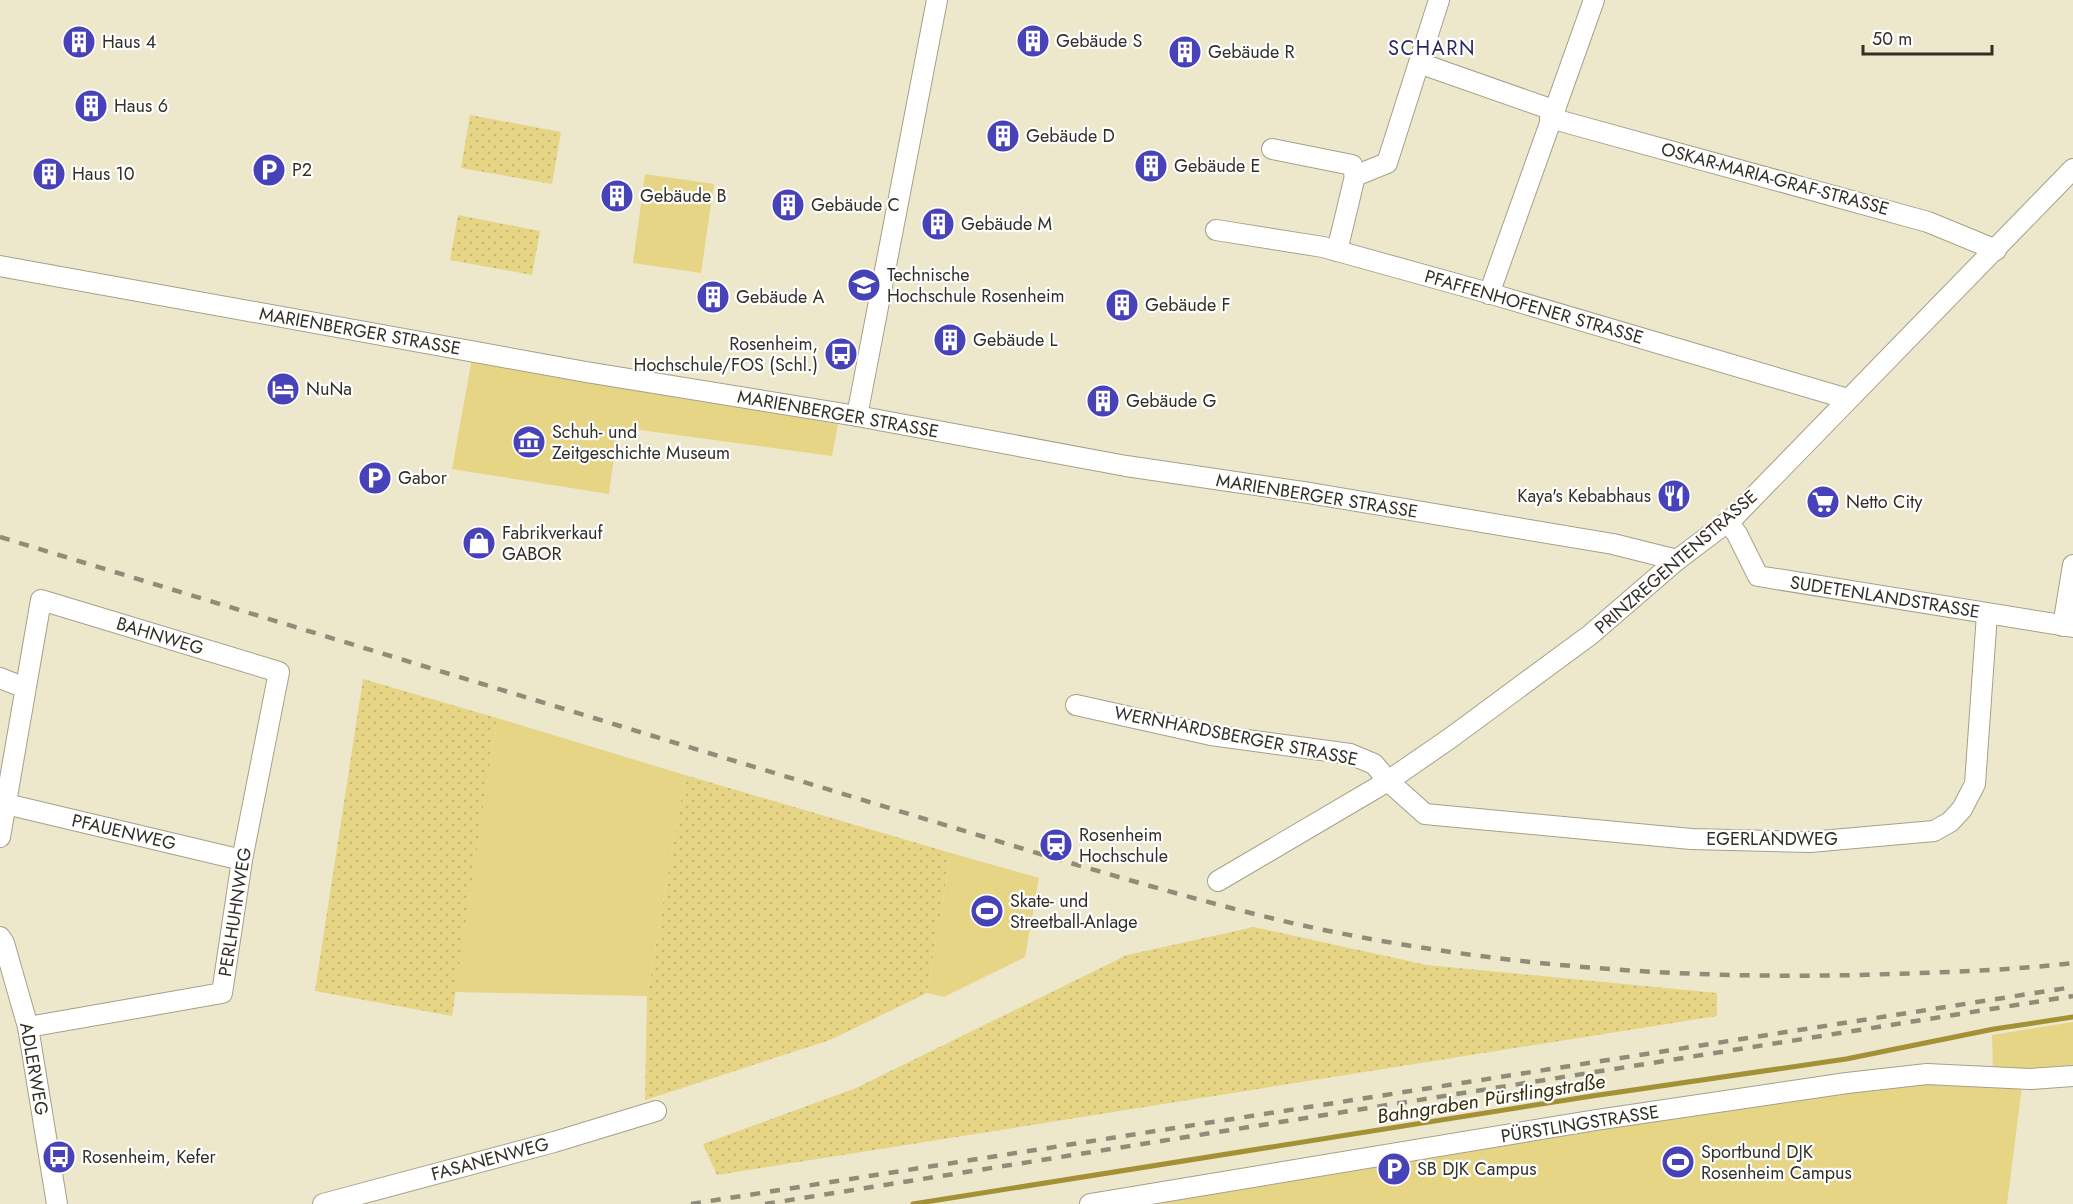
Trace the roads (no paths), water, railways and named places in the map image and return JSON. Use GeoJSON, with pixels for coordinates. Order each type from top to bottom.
{"type":"FeatureCollection","features":[{"type":"Feature","properties":{"kind":"street"},"geometry":{"type":"LineString","coordinates":[[857,416],[937,0]]}},
{"type":"Feature","properties":{"kind":"street"},"geometry":{"type":"LineString","coordinates":[[1355,176],[1388,162],[1439,0]]}},
{"type":"Feature","properties":{"kind":"street"},"geometry":{"type":"LineString","coordinates":[[1489,294],[1551,114],[1594,0]]}},
{"type":"Feature","properties":{"kind":"street","name":"OSKAR-MARIA-GRAF-STRASSE"},"geometry":{"type":"LineString","coordinates":[[1419,63],[1551,114],[1928,222],[1996,249]]}},
{"type":"Feature","properties":{"kind":"street"},"geometry":{"type":"LineString","coordinates":[[1272,149],[1352,165],[1355,176],[1337,251]]}},
{"type":"Feature","properties":{"kind":"street","name":"PRINZREGENTENSTRASSE"},"geometry":{"type":"LineString","coordinates":[[1218,881],[1388,781],[1582,642],[1677,560],[1728,522],[2073,169]]}},
{"type":"Feature","properties":{"kind":"street","name":"PFAFFENHOFENER STRASSE"},"geometry":{"type":"LineString","coordinates":[[1216,230],[1337,251],[1848,399]]}},
{"type":"Feature","properties":{"kind":"street","name":"MARIENBERGER STRASSE"},"geometry":{"type":"LineString","coordinates":[[0,266],[586,372],[857,416],[1126,466],[1303,492],[1613,544],[1677,560]]}},
{"type":"Feature","properties":{"kind":"street","name":"SUDETENLANDSTRASSE"},"geometry":{"type":"LineString","coordinates":[[1728,522],[1737,534],[1758,576],[2068,626]]}},
{"type":"Feature","properties":{"kind":"street"},"geometry":{"type":"LineString","coordinates":[[2068,626],[2073,565]]}},
{"type":"Feature","properties":{"kind":"street","name":"BAHNWEG"},"geometry":{"type":"LineString","coordinates":[[25,688],[41,600],[279,672]]}},
{"type":"Feature","properties":{"kind":"street","name":"EGERLANDWEG"},"geometry":{"type":"LineString","coordinates":[[1388,781],[1425,814],[1691,839],[1810,842],[1934,831],[1950,822],[1962,809],[1975,784],[1987,614]]}},
{"type":"Feature","properties":{"kind":"street","name":"PERLHUHNWEG"},"geometry":{"type":"LineString","coordinates":[[28,1027],[222,993],[242,860],[279,672]]}},
{"type":"Feature","properties":{"kind":"street"},"geometry":{"type":"LineString","coordinates":[[0,678],[25,688],[0,837]]}},
{"type":"Feature","properties":{"kind":"street","name":"WERNHARDSBERGER STRASSE"},"geometry":{"type":"LineString","coordinates":[[1076,705],[1211,735],[1350,754],[1374,764],[1388,781]]}},
{"type":"Feature","properties":{"kind":"street","name":"PFAUENWEG"},"geometry":{"type":"LineString","coordinates":[[6,804],[242,860]]}},
{"type":"Feature","properties":{"kind":"street","name":"ADLERWEG"},"geometry":{"type":"LineString","coordinates":[[0,937],[4,943],[28,1027],[57,1204]]}},
{"type":"Feature","properties":{"kind":"street","name":"PÜRSTLINGSTRASSE"},"geometry":{"type":"LineString","coordinates":[[1090,1204],[1596,1120],[1847,1083],[1927,1074],[2030,1079],[2073,1076]]}},
{"type":"Feature","properties":{"kind":"street","name":"FASANENWEG"},"geometry":{"type":"LineString","coordinates":[[323,1204],[554,1142],[656,1111]]}},
{"type":"Feature","properties":{"kind":"waterway","name":"Bahngraben Pürstlingstraße"},"geometry":{"type":"LineString","coordinates":[[913,1204],[1592,1096],[1846,1059],[1994,1029],[2073,1017]]}},
{"type":"Feature","properties":{"kind":"railway"},"geometry":{"type":"LineString","coordinates":[[0,537],[1050,857],[1204,901],[1296,924],[1370,939],[1518,961],[1667,973],[1816,976],[2005,969],[2073,963]]}},
{"type":"Feature","properties":{"kind":"railway"},"geometry":{"type":"LineString","coordinates":[[691,1204],[2073,987]]}},
{"type":"Feature","properties":{"kind":"railway"},"geometry":{"type":"LineString","coordinates":[[765,1204],[2073,996]]}},
{"type":"Feature","properties":{"kind":"place","name":"Gebäude S"},"geometry":{"type":"Point","coordinates":[1033,41]}},
{"type":"Feature","properties":{"kind":"place","name":"Haus 4"},"geometry":{"type":"Point","coordinates":[79,42]}},
{"type":"Feature","properties":{"kind":"place","name":"Gebäude R"},"geometry":{"type":"Point","coordinates":[1185,52]}},
{"type":"Feature","properties":{"kind":"place","name":"Haus 6"},"geometry":{"type":"Point","coordinates":[91,106]}},
{"type":"Feature","properties":{"kind":"place","name":"Gebäude D"},"geometry":{"type":"Point","coordinates":[1003,136]}},
{"type":"Feature","properties":{"kind":"place","name":"Gebäude E"},"geometry":{"type":"Point","coordinates":[1151,166]}},
{"type":"Feature","properties":{"kind":"place","name":"P2"},"geometry":{"type":"Point","coordinates":[269,170]}},
{"type":"Feature","properties":{"kind":"place","name":"Haus 10"},"geometry":{"type":"Point","coordinates":[49,174]}},
{"type":"Feature","properties":{"kind":"place","name":"Gebäude B"},"geometry":{"type":"Point","coordinates":[617,196]}},
{"type":"Feature","properties":{"kind":"place","name":"Gebäude C"},"geometry":{"type":"Point","coordinates":[788,205]}},
{"type":"Feature","properties":{"kind":"place","name":"Gebäude M"},"geometry":{"type":"Point","coordinates":[938,224]}},
{"type":"Feature","properties":{"kind":"place","name":"Technische Hochschule Rosenheim"},"geometry":{"type":"Point","coordinates":[864,285]}},
{"type":"Feature","properties":{"kind":"place","name":"Gebäude A"},"geometry":{"type":"Point","coordinates":[713,297]}},
{"type":"Feature","properties":{"kind":"place","name":"Gebäude F"},"geometry":{"type":"Point","coordinates":[1122,305]}},
{"type":"Feature","properties":{"kind":"place","name":"Gebäude L"},"geometry":{"type":"Point","coordinates":[950,340]}},
{"type":"Feature","properties":{"kind":"place","name":"Rosenheim, Hochschule/FOS (Schl.)"},"geometry":{"type":"Point","coordinates":[841,354]}},
{"type":"Feature","properties":{"kind":"place","name":"NuNa"},"geometry":{"type":"Point","coordinates":[283,389]}},
{"type":"Feature","properties":{"kind":"place","name":"Gebäude G"},"geometry":{"type":"Point","coordinates":[1103,401]}},
{"type":"Feature","properties":{"kind":"place","name":"Schuh- und Zeitgeschichte Museum"},"geometry":{"type":"Point","coordinates":[529,442]}},
{"type":"Feature","properties":{"kind":"place","name":"Gabor"},"geometry":{"type":"Point","coordinates":[375,478]}},
{"type":"Feature","properties":{"kind":"place","name":"Kaya's Kebabhaus"},"geometry":{"type":"Point","coordinates":[1674,496]}},
{"type":"Feature","properties":{"kind":"place","name":"Netto City"},"geometry":{"type":"Point","coordinates":[1823,502]}},
{"type":"Feature","properties":{"kind":"place","name":"Fabrikverkauf GABOR"},"geometry":{"type":"Point","coordinates":[479,543]}},
{"type":"Feature","properties":{"kind":"place","name":"Rosenheim Hochschule"},"geometry":{"type":"Point","coordinates":[1056,845]}},
{"type":"Feature","properties":{"kind":"place","name":"Skate- und Streetball-Anlage"},"geometry":{"type":"Point","coordinates":[987,911]}},
{"type":"Feature","properties":{"kind":"place","name":"Rosenheim, Kefer"},"geometry":{"type":"Point","coordinates":[59,1157]}},
{"type":"Feature","properties":{"kind":"place","name":"Sportbund DJK Rosenheim Campus"},"geometry":{"type":"Point","coordinates":[1678,1162]}},
{"type":"Feature","properties":{"kind":"place","name":"SB DJK Campus"},"geometry":{"type":"Point","coordinates":[1394,1169]}},
{"type":"Feature","properties":{"kind":"district","name":"SCHARN"},"geometry":{"type":"Point","coordinates":[1432,48]}}]}
